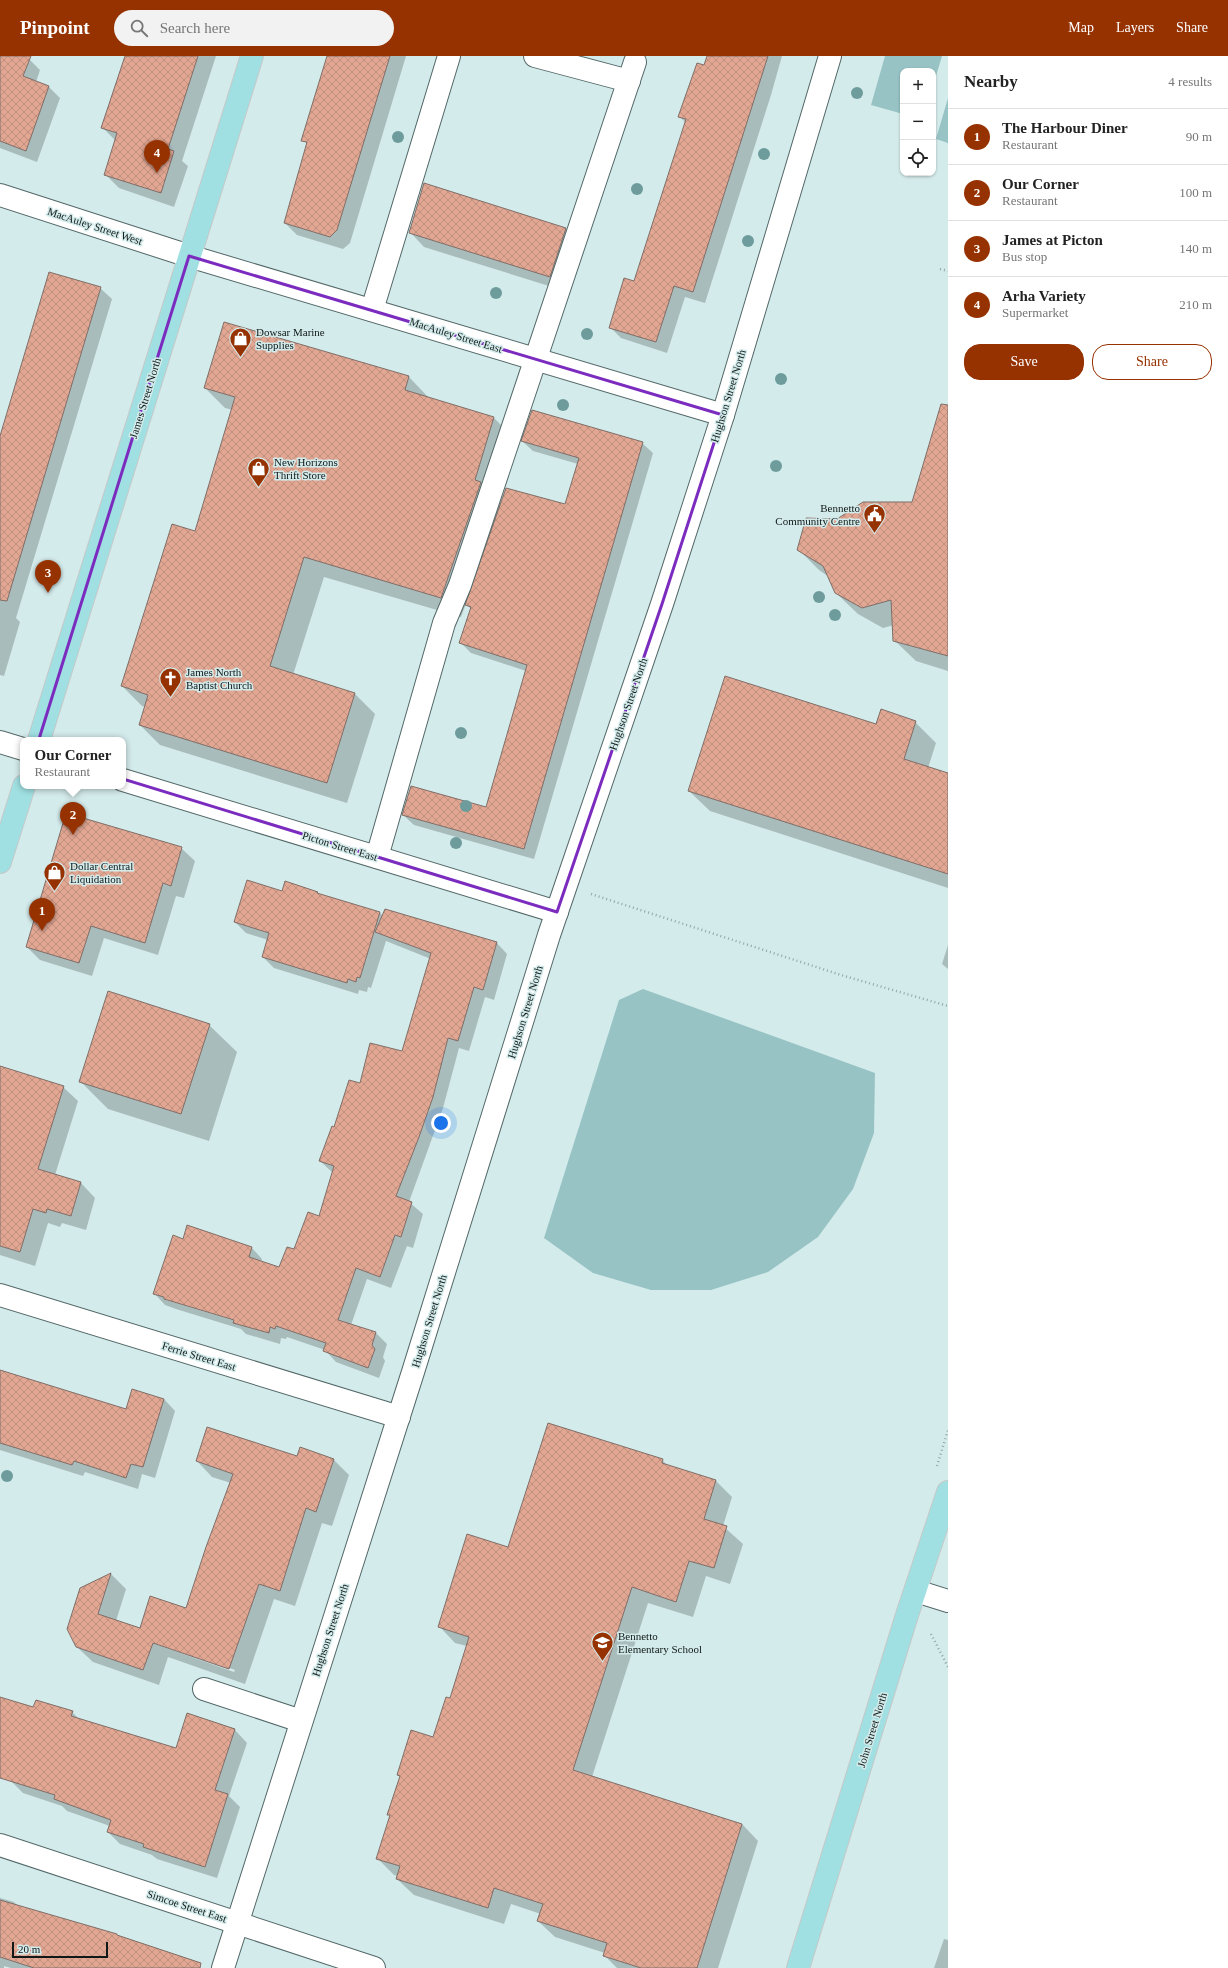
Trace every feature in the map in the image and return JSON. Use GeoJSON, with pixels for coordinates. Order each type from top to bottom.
{"type":"FeatureCollection","features":[{"type":"Feature","properties":{"kind":"main road","name":"James Street North"},"geometry":{"type":"LineString","coordinates":[[40,737],[252,56]]}},
{"type":"Feature","properties":{"kind":"main road"},"geometry":{"type":"LineString","coordinates":[[0,862],[23,789]]}},
{"type":"Feature","properties":{"kind":"main road","name":"John Street North"},"geometry":{"type":"LineString","coordinates":[[798,1968],[948,1492]]}},
{"type":"Feature","properties":{"kind":"street"},"geometry":{"type":"LineString","coordinates":[[372,310],[449,56]]}},
{"type":"Feature","properties":{"kind":"street"},"geometry":{"type":"LineString","coordinates":[[377,858],[444,623],[460,585],[632,72],[535,56]]}},
{"type":"Feature","properties":{"kind":"street","name":"Hughson Street North"},"geometry":{"type":"LineString","coordinates":[[223,1968],[399,1417],[557,912],[662,604],[723,415],[830,56]]}},
{"type":"Feature","properties":{"kind":"street","name":"MacAuley Street West"},"geometry":{"type":"LineString","coordinates":[[0,195],[189,256]]}},
{"type":"Feature","properties":{"kind":"street","name":"MacAuley Street East"},"geometry":{"type":"LineString","coordinates":[[189,256],[723,415]]}},
{"type":"Feature","properties":{"kind":"street"},"geometry":{"type":"LineString","coordinates":[[0,742],[20,747]]}},
{"type":"Feature","properties":{"kind":"street","name":"Picton Street East"},"geometry":{"type":"LineString","coordinates":[[126,781],[557,912]]}},
{"type":"Feature","properties":{"kind":"street","name":"Ferrie Street East"},"geometry":{"type":"LineString","coordinates":[[0,1295],[399,1417]]}},
{"type":"Feature","properties":{"kind":"street"},"geometry":{"type":"LineString","coordinates":[[916,1591],[948,1601]]}},
{"type":"Feature","properties":{"kind":"street"},"geometry":{"type":"LineString","coordinates":[[204,1689],[301,1721]]}},
{"type":"Feature","properties":{"kind":"street","name":"Simcoe Street East"},"geometry":{"type":"LineString","coordinates":[[0,1846],[374,1968]]}},
{"type":"Feature","properties":{"kind":"path"},"geometry":{"type":"LineString","coordinates":[[940,269],[948,271]]}},
{"type":"Feature","properties":{"kind":"path"},"geometry":{"type":"LineString","coordinates":[[589,894],[841,975],[948,1006]]}},
{"type":"Feature","properties":{"kind":"path"},"geometry":{"type":"LineString","coordinates":[[933,1629],[931,1634],[948,1667]]}},
{"type":"Feature","properties":{"kind":"highlighted area"},"geometry":{"type":"Polygon","coordinates":[[[189,256],[723,415],[662,604],[557,912],[35,752],[189,256]]]}},
{"type":"Feature","properties":{"kind":"shaded area"},"geometry":{"type":"Polygon","coordinates":[[[885,56],[942,56],[936,76],[936,68],[900,68],[900,113],[871,105],[885,56]]]}},
{"type":"Feature","properties":{"kind":"shaded area"},"geometry":{"type":"Polygon","coordinates":[[[948,98],[948,143],[936,139],[948,98]]]}},
{"type":"Feature","properties":{"kind":"shaded area"},"geometry":{"type":"Polygon","coordinates":[[[643,989],[875,1073],[874,1133],[853,1189],[818,1237],[768,1272],[711,1290],[651,1290],[593,1273],[544,1238],[619,1000],[643,989]]]}},
{"type":"Feature","properties":{"kind":"building"},"geometry":{"type":"Polygon","coordinates":[[[0,56],[31,56],[23,76],[49,86],[26,151],[0,141],[0,56]]]}},
{"type":"Feature","properties":{"kind":"building"},"geometry":{"type":"Polygon","coordinates":[[[125,56],[198,56],[168,149],[174,151],[161,193],[104,175],[117,133],[101,128],[125,56]]]}},
{"type":"Feature","properties":{"kind":"building"},"geometry":{"type":"Polygon","coordinates":[[[327,56],[390,56],[337,230],[330,237],[284,223],[307,142],[301,141],[327,56]]]}},
{"type":"Feature","properties":{"kind":"building"},"geometry":{"type":"Polygon","coordinates":[[[707,56],[768,56],[693,292],[674,286],[656,342],[609,328],[624,278],[634,281],[686,119],[678,117],[697,63],[704,65],[707,56]]]}},
{"type":"Feature","properties":{"kind":"building"},"geometry":{"type":"Polygon","coordinates":[[[424,183],[566,228],[550,277],[409,233],[424,183]]]}},
{"type":"Feature","properties":{"kind":"building"},"geometry":{"type":"Polygon","coordinates":[[[49,272],[101,287],[7,601],[0,600],[0,436],[49,272]]]}},
{"type":"Feature","properties":{"kind":"building"},"geometry":{"type":"Polygon","coordinates":[[[224,322],[409,376],[405,390],[494,417],[475,480],[481,482],[441,598],[304,557],[270,666],[355,693],[327,783],[139,725],[148,695],[121,686],[172,524],[195,531],[235,397],[204,388],[224,322]]]}},
{"type":"Feature","properties":{"kind":"building","name":"Bennetto Community Centre"},"geometry":{"type":"Polygon","coordinates":[[[941,404],[948,405],[948,656],[893,641],[891,600],[862,608],[835,593],[823,566],[797,550],[806,518],[837,519],[863,502],[912,502],[941,404]]]}},
{"type":"Feature","properties":{"kind":"building"},"geometry":{"type":"Polygon","coordinates":[[[532,410],[643,442],[524,849],[402,815],[411,786],[486,807],[527,665],[459,643],[471,607],[465,605],[506,488],[565,504],[579,458],[521,441],[532,410]]]}},
{"type":"Feature","properties":{"kind":"building"},"geometry":{"type":"Polygon","coordinates":[[[725,676],[876,724],[881,709],[916,721],[904,759],[948,773],[948,874],[688,791],[725,676]]]}},
{"type":"Feature","properties":{"kind":"building"},"geometry":{"type":"Polygon","coordinates":[[[66,813],[182,847],[171,886],[163,883],[145,943],[91,926],[79,963],[26,947],[66,813]]]}},
{"type":"Feature","properties":{"kind":"building"},"geometry":{"type":"Polygon","coordinates":[[[247,880],[282,891],[285,881],[318,892],[317,893],[380,912],[360,978],[357,977],[356,982],[348,979],[347,983],[262,957],[269,933],[234,922],[247,880]]]}},
{"type":"Feature","properties":{"kind":"building"},"geometry":{"type":"Polygon","coordinates":[[[385,909],[497,942],[483,990],[474,987],[458,1041],[448,1038],[433,1097],[396,1196],[412,1202],[401,1237],[395,1235],[380,1277],[356,1268],[338,1320],[376,1332],[372,1345],[375,1349],[368,1368],[323,1351],[326,1343],[276,1326],[275,1329],[270,1327],[269,1333],[233,1323],[234,1320],[164,1299],[164,1297],[153,1294],[173,1235],[183,1239],[187,1225],[252,1247],[249,1257],[279,1267],[287,1247],[294,1249],[308,1212],[319,1216],[334,1166],[319,1161],[332,1126],[334,1127],[349,1080],[360,1083],[370,1043],[402,1051],[431,953],[375,932],[385,909]]]}},
{"type":"Feature","properties":{"kind":"building"},"geometry":{"type":"Polygon","coordinates":[[[108,991],[210,1024],[181,1114],[79,1082],[108,991]]]}},
{"type":"Feature","properties":{"kind":"building"},"geometry":{"type":"Polygon","coordinates":[[[0,1066],[64,1086],[38,1169],[81,1182],[71,1216],[47,1209],[46,1213],[33,1209],[20,1252],[0,1246],[0,1066]]]}},
{"type":"Feature","properties":{"kind":"building"},"geometry":{"type":"Polygon","coordinates":[[[0,1370],[126,1409],[132,1389],[164,1399],[143,1467],[131,1464],[126,1478],[74,1461],[72,1465],[0,1443],[0,1370]]]}},
{"type":"Feature","properties":{"kind":"building"},"geometry":{"type":"Polygon","coordinates":[[[548,1423],[663,1459],[662,1463],[716,1480],[704,1519],[727,1526],[714,1568],[689,1561],[676,1602],[632,1587],[573,1770],[742,1824],[697,1968],[641,1968],[603,1956],[607,1943],[537,1921],[543,1904],[494,1888],[488,1908],[396,1879],[400,1866],[376,1859],[390,1815],[387,1815],[400,1776],[397,1775],[411,1730],[433,1737],[446,1697],[450,1698],[469,1637],[438,1627],[467,1534],[508,1547],[548,1423]]]}},
{"type":"Feature","properties":{"kind":"building"},"geometry":{"type":"Polygon","coordinates":[[[207,1427],[297,1456],[300,1447],[334,1459],[316,1512],[306,1508],[280,1591],[259,1584],[229,1669],[153,1643],[143,1670],[76,1647],[67,1629],[80,1588],[111,1573],[98,1614],[140,1628],[150,1596],[186,1608],[206,1547],[233,1474],[196,1461],[207,1427]]]}},
{"type":"Feature","properties":{"kind":"building"},"geometry":{"type":"Polygon","coordinates":[[[0,1697],[33,1707],[36,1700],[73,1711],[71,1716],[176,1748],[187,1713],[235,1729],[215,1790],[228,1794],[205,1867],[143,1847],[144,1844],[107,1832],[111,1820],[54,1799],[55,1795],[0,1778],[0,1697]]]}},
{"type":"Feature","properties":{"kind":"building"},"geometry":{"type":"Polygon","coordinates":[[[0,1900],[117,1934],[201,1963],[200,1968],[34,1968],[0,1957],[0,1900]]]}},
{"type":"Feature","properties":{"kind":"place","name":"Arha Variety"},"geometry":{"type":"Point","coordinates":[157,173]}},
{"type":"Feature","properties":{"kind":"place","name":"Dowsar Marine Supplies"},"geometry":{"type":"Point","coordinates":[240,358]}},
{"type":"Feature","properties":{"kind":"place","name":"New Horizons Thrift Store"},"geometry":{"type":"Point","coordinates":[259,488]}},
{"type":"Feature","properties":{"kind":"place","name":"Bennetto Community Centre"},"geometry":{"type":"Point","coordinates":[875,534]}},
{"type":"Feature","properties":{"kind":"place","name":"James at Picton"},"geometry":{"type":"Point","coordinates":[48,593]}},
{"type":"Feature","properties":{"kind":"place","name":"James North Baptist Church"},"geometry":{"type":"Point","coordinates":[171,698]}},
{"type":"Feature","properties":{"kind":"place","name":"Our Corner"},"geometry":{"type":"Point","coordinates":[73,835]}},
{"type":"Feature","properties":{"kind":"place","name":"Dollar Central Liquidation"},"geometry":{"type":"Point","coordinates":[54,892]}},
{"type":"Feature","properties":{"kind":"place","name":"The Harbour Diner"},"geometry":{"type":"Point","coordinates":[42,931]}},
{"type":"Feature","properties":{"kind":"place","name":"Bennetto Elementary School"},"geometry":{"type":"Point","coordinates":[602,1662]}}]}
